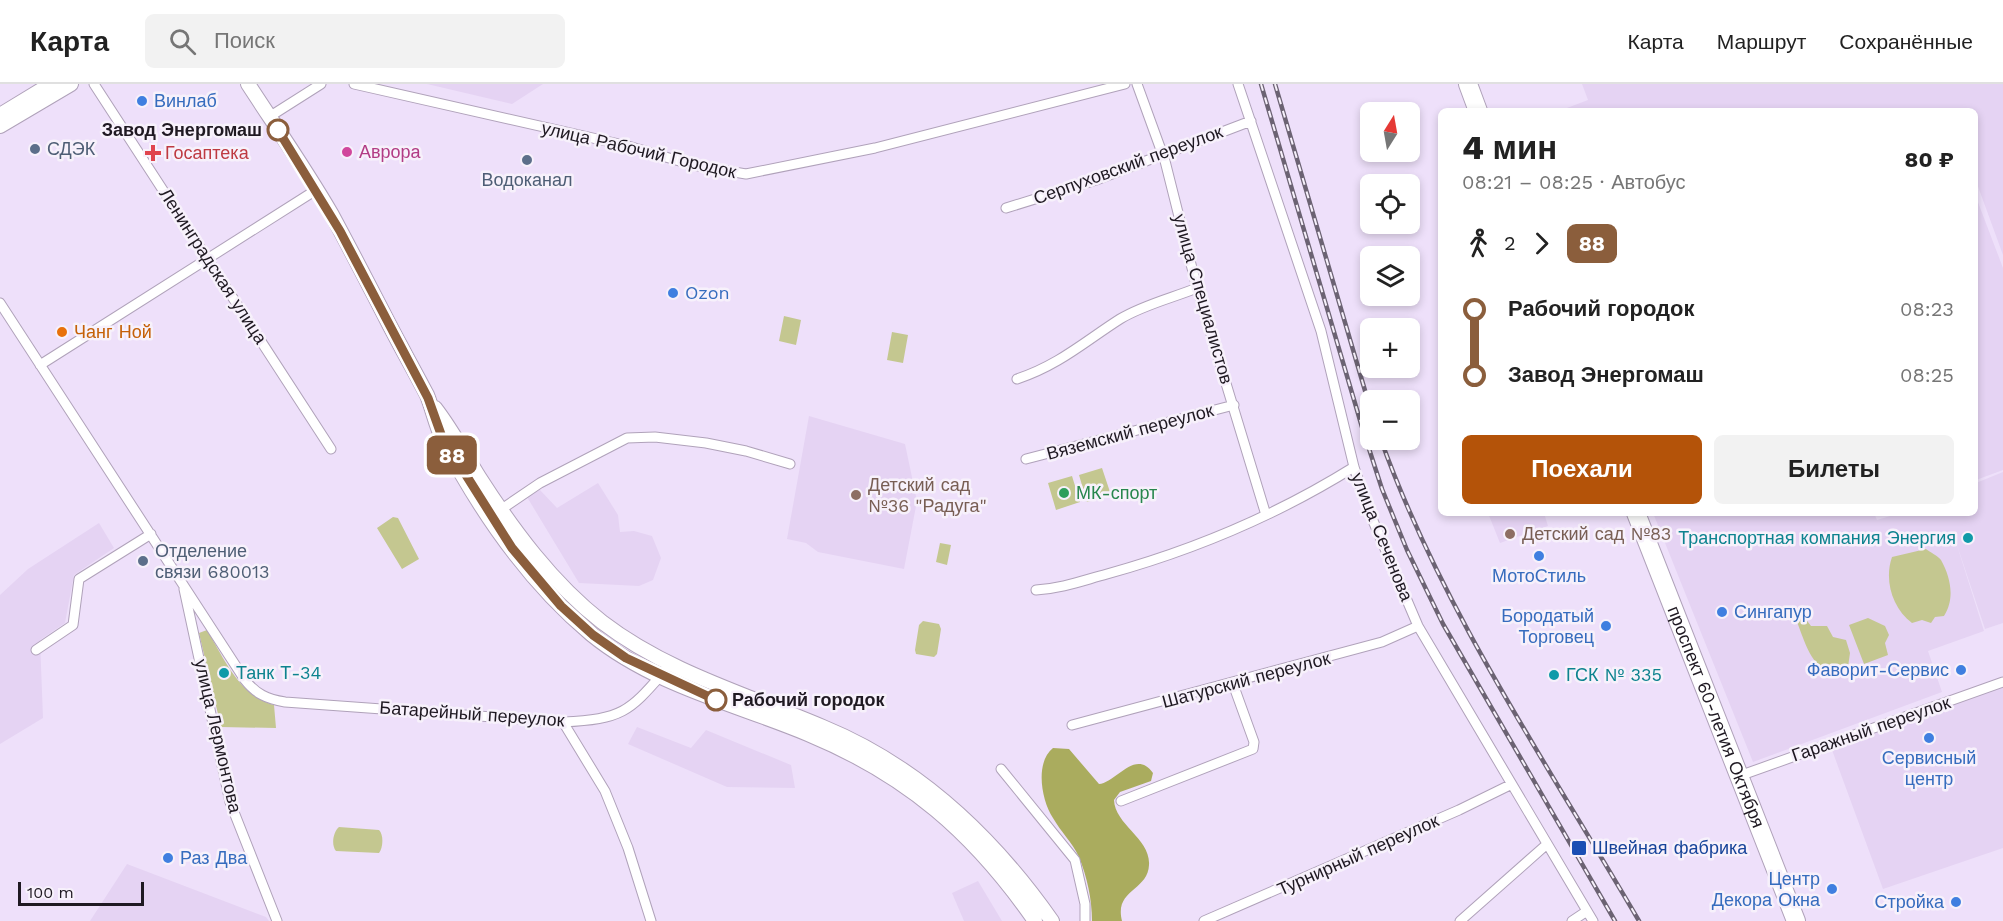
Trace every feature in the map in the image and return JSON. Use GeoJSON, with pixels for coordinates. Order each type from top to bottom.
{"type":"FeatureCollection","features":[{"type":"Feature","properties":{"kind":"highway"},"geometry":{"type":"LineString","coordinates":[[1468,84],[1477,108]]}},
{"type":"Feature","properties":{"kind":"highway","name":"проспект 60-летия Октября"},"geometry":{"type":"LineString","coordinates":[[1637,516],[1796,921]]}},
{"type":"Feature","properties":{"kind":"main road"},"geometry":{"type":"LineString","coordinates":[[0,115],[51,84]]}},
{"type":"Feature","properties":{"kind":"main road"},"geometry":{"type":"LineString","coordinates":[[0,126],[71,84]]}},
{"type":"Feature","properties":{"kind":"main road"},"geometry":{"type":"LineString","coordinates":[[248,84],[316,190],[428,398],[453,431],[496,513],[535,578],[561,606],[626,658],[717,701],[809,735],[891,776],[918,794],[944,817],[1052,921]]}},
{"type":"Feature","properties":{"kind":"main road"},"geometry":{"type":"LineString","coordinates":[[496,513],[571,595],[602,622],[671,664],[723,688],[823,727],[893,762],[926,785],[953,809],[1024,894],[1035,921]]}},
{"type":"Feature","properties":{"kind":"street","name":"Ленинградская улица"},"geometry":{"type":"LineString","coordinates":[[94,84],[331,449]]}},
{"type":"Feature","properties":{"kind":"street"},"geometry":{"type":"LineString","coordinates":[[269,117],[321,84]]}},
{"type":"Feature","properties":{"kind":"street","name":"улица Рабочий Городок"},"geometry":{"type":"LineString","coordinates":[[354,84],[738,174],[875,148],[1125,84]]}},
{"type":"Feature","properties":{"kind":"street","name":"улица Специалистов"},"geometry":{"type":"LineString","coordinates":[[1137,84],[1155,141],[1162,153],[1197,288],[1266,515]]}},
{"type":"Feature","properties":{"kind":"street","name":"улица Сеченова"},"geometry":{"type":"LineString","coordinates":[[1238,84],[1321,331],[1354,466],[1368,509],[1418,626],[1510,785],[1593,921]]}},
{"type":"Feature","properties":{"kind":"street","name":"Серпуховский переулок"},"geometry":{"type":"LineString","coordinates":[[1006,208],[1096,180],[1251,121]]}},
{"type":"Feature","properties":{"kind":"street"},"geometry":{"type":"LineString","coordinates":[[40,365],[316,190]]}},
{"type":"Feature","properties":{"kind":"street"},"geometry":{"type":"LineString","coordinates":[[1017,379],[1068,357],[1130,314],[1197,288]]}},
{"type":"Feature","properties":{"kind":"street","name":"улица Лермонтова"},"geometry":{"type":"LineString","coordinates":[[0,303],[254,691]]}},
{"type":"Feature","properties":{"kind":"street","name":"Вяземский переулок"},"geometry":{"type":"LineString","coordinates":[[1026,459],[1233,405]]}},
{"type":"Feature","properties":{"kind":"street"},"geometry":{"type":"LineString","coordinates":[[496,513],[540,483],[627,438],[655,436],[697,442],[746,451],[790,464]]}},
{"type":"Feature","properties":{"kind":"street"},"geometry":{"type":"LineString","coordinates":[[1036,590],[1062,588],[1198,547],[1266,515],[1354,466]]}},
{"type":"Feature","properties":{"kind":"street"},"geometry":{"type":"LineString","coordinates":[[36,650],[73,625],[79,579],[151,534]]}},
{"type":"Feature","properties":{"kind":"street","name":"улица Лермонтова"},"geometry":{"type":"LineString","coordinates":[[182,581],[230,801],[277,921]]}},
{"type":"Feature","properties":{"kind":"street","name":"Шатурский переулок"},"geometry":{"type":"LineString","coordinates":[[1072,725],[1233,684],[1382,642],[1418,626]]}},
{"type":"Feature","properties":{"kind":"street","name":"Батарейный переулок"},"geometry":{"type":"LineString","coordinates":[[254,691],[268,699],[285,702],[563,722],[616,716],[633,705],[671,664]]}},
{"type":"Feature","properties":{"kind":"street","name":"Гаражный переулок"},"geometry":{"type":"LineString","coordinates":[[1738,776],[2003,682]]}},
{"type":"Feature","properties":{"kind":"street"},"geometry":{"type":"LineString","coordinates":[[1121,801],[1253,749],[1254,741],[1233,684]]}},
{"type":"Feature","properties":{"kind":"street"},"geometry":{"type":"LineString","coordinates":[[563,722],[605,791],[628,848],[651,921]]}},
{"type":"Feature","properties":{"kind":"street"},"geometry":{"type":"LineString","coordinates":[[1001,769],[1075,860],[1085,904],[1085,921]]}},
{"type":"Feature","properties":{"kind":"street","name":"Турнирный переулок"},"geometry":{"type":"LineString","coordinates":[[1204,921],[1334,866],[1510,785]]}},
{"type":"Feature","properties":{"kind":"street"},"geometry":{"type":"LineString","coordinates":[[1460,921],[1546,845]]}},
{"type":"Feature","properties":{"kind":"street"},"geometry":{"type":"LineString","coordinates":[[1572,921],[1587,911]]}},
{"type":"Feature","properties":{"kind":"shaded area"},"geometry":{"type":"Polygon","coordinates":[[[427,84],[543,84],[512,104],[427,84]]]}},
{"type":"Feature","properties":{"kind":"shaded area"},"geometry":{"type":"Polygon","coordinates":[[[1582,84],[2003,84],[2003,255],[1978,186],[1978,108],[1567,108],[1588,100],[1582,84]]]}},
{"type":"Feature","properties":{"kind":"shaded area"},"geometry":{"type":"Polygon","coordinates":[[[1978,202],[2003,268],[2003,470],[1978,479],[1978,202]]]}},
{"type":"Feature","properties":{"kind":"shaded area","name":"Детский сад №36 \"Радуга\""},"geometry":{"type":"Polygon","coordinates":[[[809,416],[905,444],[917,501],[904,569],[818,552],[806,543],[787,539],[809,416]]]}},
{"type":"Feature","properties":{"kind":"shaded area"},"geometry":{"type":"Polygon","coordinates":[[[2003,472],[2003,623],[1985,629],[1955,539],[1984,631],[1928,651],[1942,692],[1753,762],[1654,516],[1875,516],[1877,520],[1890,516],[1978,516],[1978,482],[2003,472]]]}},
{"type":"Feature","properties":{"kind":"shaded area"},"geometry":{"type":"Polygon","coordinates":[[[598,483],[618,515],[620,532],[634,531],[652,536],[661,558],[653,580],[639,586],[579,583],[527,497],[540,490],[557,508],[598,483]]]}},
{"type":"Feature","properties":{"kind":"shaded area","name":"Детский сад №83"},"geometry":{"type":"Polygon","coordinates":[[[1489,516],[1545,516],[1548,526],[1500,543],[1489,516]]]}},
{"type":"Feature","properties":{"kind":"shaded area"},"geometry":{"type":"Polygon","coordinates":[[[99,523],[114,548],[74,575],[65,623],[40,640],[43,718],[0,744],[0,595],[28,569],[99,523]]]}},
{"type":"Feature","properties":{"kind":"shaded area"},"geometry":{"type":"Polygon","coordinates":[[[2003,685],[2003,848],[1883,889],[1832,750],[2003,685]]]}},
{"type":"Feature","properties":{"kind":"shaded area"},"geometry":{"type":"Polygon","coordinates":[[[637,727],[691,748],[706,730],[791,765],[795,788],[727,787],[628,744],[637,727]]]}},
{"type":"Feature","properties":{"kind":"shaded area"},"geometry":{"type":"Polygon","coordinates":[[[127,864],[266,917],[269,921],[90,921],[127,864]]]}},
{"type":"Feature","properties":{"kind":"shaded area"},"geometry":{"type":"Polygon","coordinates":[[[978,881],[1002,921],[964,921],[952,893],[978,881]]]}},
{"type":"Feature","properties":{"kind":"green space"},"geometry":{"type":"Polygon","coordinates":[[[784,316],[801,320],[796,345],[779,341],[784,316]]]}},
{"type":"Feature","properties":{"kind":"green space"},"geometry":{"type":"Polygon","coordinates":[[[892,332],[908,335],[903,363],[887,360],[892,332]]]}},
{"type":"Feature","properties":{"kind":"green space"},"geometry":{"type":"Polygon","coordinates":[[[1102,468],[1111,495],[1087,502],[1079,475],[1102,468]]]}},
{"type":"Feature","properties":{"kind":"green space","name":"МК-спорт"},"geometry":{"type":"Polygon","coordinates":[[[1072,476],[1080,502],[1056,510],[1048,483],[1072,476]]]}},
{"type":"Feature","properties":{"kind":"green space"},"geometry":{"type":"Polygon","coordinates":[[[393,517],[398,518],[419,559],[402,569],[377,528],[393,517]]]}},
{"type":"Feature","properties":{"kind":"green space"},"geometry":{"type":"Polygon","coordinates":[[[940,543],[951,545],[947,565],[936,562],[940,543]]]}},
{"type":"Feature","properties":{"kind":"green space"},"geometry":{"type":"Polygon","coordinates":[[[1926,549],[1940,559],[1944,567],[1949,581],[1950,603],[1944,616],[1935,617],[1931,623],[1922,620],[1912,623],[1899,610],[1895,602],[1890,584],[1890,566],[1892,557],[1926,549]]]}},
{"type":"Feature","properties":{"kind":"green space"},"geometry":{"type":"Polygon","coordinates":[[[1802,614],[1811,626],[1827,626],[1833,637],[1846,640],[1850,653],[1848,667],[1833,674],[1819,666],[1806,645],[1797,622],[1802,614]]]}},
{"type":"Feature","properties":{"kind":"green space"},"geometry":{"type":"Polygon","coordinates":[[[1868,618],[1885,626],[1889,635],[1885,643],[1888,655],[1864,664],[1849,625],[1868,618]]]}},
{"type":"Feature","properties":{"kind":"green space"},"geometry":{"type":"Polygon","coordinates":[[[923,621],[939,624],[941,629],[937,654],[934,657],[916,654],[919,625],[923,621]]]}},
{"type":"Feature","properties":{"kind":"green space"},"geometry":{"type":"Polygon","coordinates":[[[207,630],[226,664],[242,685],[262,700],[274,705],[276,728],[221,727],[199,633],[207,630]]]}},
{"type":"Feature","properties":{"kind":"green space"},"geometry":{"type":"Polygon","coordinates":[[[1053,748],[1069,749],[1099,784],[1132,765],[1146,766],[1153,773],[1151,781],[1120,792],[1114,800],[1120,817],[1145,847],[1149,865],[1143,880],[1123,902],[1122,921],[1092,921],[1088,888],[1079,857],[1053,818],[1045,801],[1042,772],[1047,754],[1053,748]]]}},
{"type":"Feature","properties":{"kind":"green space"},"geometry":{"type":"Polygon","coordinates":[[[339,827],[379,830],[382,841],[379,853],[336,851],[333,839],[339,827]]]}},
{"type":"Feature","properties":{"kind":"railway"},"geometry":{"type":"LineString","coordinates":[[1261,84],[1362,427],[1382,489],[1407,550],[1443,624],[1615,921]]}},
{"type":"Feature","properties":{"kind":"railway"},"geometry":{"type":"LineString","coordinates":[[1275,84],[1365,390]]}},
{"type":"Feature","properties":{"kind":"railway"},"geometry":{"type":"LineString","coordinates":[[1385,450],[1434,565],[1465,626],[1533,745],[1639,921]]}},
{"type":"Feature","properties":{"kind":"bus line","name":"88"},"geometry":{"type":"LineString","coordinates":[[278,130],[331,214],[428,398],[442,437],[468,483],[535,578],[593,635],[626,658],[716,700]]}},
{"type":"Feature","properties":{"kind":"place","name":"Винлаб"},"geometry":{"type":"Point","coordinates":[142,101]}},
{"type":"Feature","properties":{"kind":"place","name":"Завод Энергомаш"},"geometry":{"type":"Point","coordinates":[278,130]}},
{"type":"Feature","properties":{"kind":"place","name":"СДЭК"},"geometry":{"type":"Point","coordinates":[35,149]}},
{"type":"Feature","properties":{"kind":"place","name":"Аврора"},"geometry":{"type":"Point","coordinates":[347,152]}},
{"type":"Feature","properties":{"kind":"place","name":"Госаптека"},"geometry":{"type":"Point","coordinates":[153,153]}},
{"type":"Feature","properties":{"kind":"place","name":"Водоканал"},"geometry":{"type":"Point","coordinates":[527,160]}},
{"type":"Feature","properties":{"kind":"place","name":"Ozon"},"geometry":{"type":"Point","coordinates":[673,293]}},
{"type":"Feature","properties":{"kind":"place","name":"Чанг Ной"},"geometry":{"type":"Point","coordinates":[62,332]}},
{"type":"Feature","properties":{"kind":"place","name":"МК-спорт"},"geometry":{"type":"Point","coordinates":[1064,493]}},
{"type":"Feature","properties":{"kind":"place","name":"Детский сад №36 \"Радуга\""},"geometry":{"type":"Point","coordinates":[856,495]}},
{"type":"Feature","properties":{"kind":"place","name":"Детский сад №83"},"geometry":{"type":"Point","coordinates":[1510,534]}},
{"type":"Feature","properties":{"kind":"place","name":"Транспортная компания Энергия"},"geometry":{"type":"Point","coordinates":[1968,538]}},
{"type":"Feature","properties":{"kind":"place","name":"МотоСтиль"},"geometry":{"type":"Point","coordinates":[1539,556]}},
{"type":"Feature","properties":{"kind":"place","name":"Отделение связи 680013"},"geometry":{"type":"Point","coordinates":[143,561]}},
{"type":"Feature","properties":{"kind":"place","name":"Сингапур"},"geometry":{"type":"Point","coordinates":[1722,612]}},
{"type":"Feature","properties":{"kind":"place","name":"Бородатый Торговец"},"geometry":{"type":"Point","coordinates":[1606,626]}},
{"type":"Feature","properties":{"kind":"place","name":"Фаворит-Сервис"},"geometry":{"type":"Point","coordinates":[1961,670]}},
{"type":"Feature","properties":{"kind":"place","name":"Танк Т-34"},"geometry":{"type":"Point","coordinates":[224,673]}},
{"type":"Feature","properties":{"kind":"place","name":"ГСК № 335"},"geometry":{"type":"Point","coordinates":[1554,675]}},
{"type":"Feature","properties":{"kind":"place","name":"Рабочий городок"},"geometry":{"type":"Point","coordinates":[716,700]}},
{"type":"Feature","properties":{"kind":"place","name":"Сервисный центр"},"geometry":{"type":"Point","coordinates":[1929,738]}},
{"type":"Feature","properties":{"kind":"place","name":"Швейная фабрика"},"geometry":{"type":"Point","coordinates":[1579,848]}},
{"type":"Feature","properties":{"kind":"place","name":"Раз Два"},"geometry":{"type":"Point","coordinates":[168,858]}},
{"type":"Feature","properties":{"kind":"place","name":"Центр Декора Окна"},"geometry":{"type":"Point","coordinates":[1832,889]}},
{"type":"Feature","properties":{"kind":"place","name":"Стройка"},"geometry":{"type":"Point","coordinates":[1956,902]}}]}
